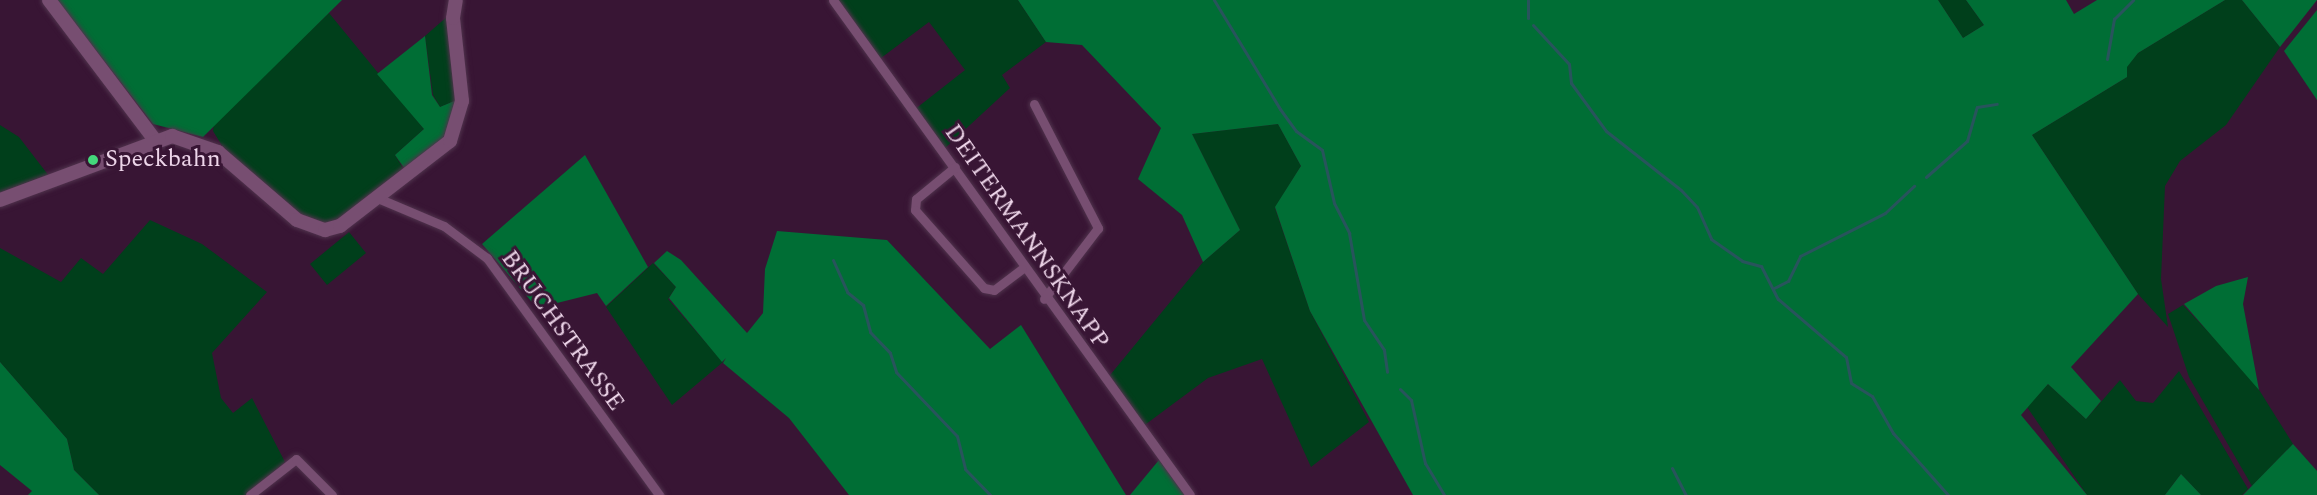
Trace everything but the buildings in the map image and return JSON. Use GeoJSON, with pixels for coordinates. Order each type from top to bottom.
{"type":"FeatureCollection","features":[{"type":"Feature","properties":{"kind":"street"},"geometry":{"type":"LineString","coordinates":[[49,0],[154,139]]}},
{"type":"Feature","properties":{"kind":"street"},"geometry":{"type":"LineString","coordinates":[[0,200],[154,139],[172,136],[204,143],[297,220],[325,230],[380,199],[440,153],[454,132],[463,88],[453,27],[456,0]]}},
{"type":"Feature","properties":{"kind":"street","name":"DEITERMANNSKNAPP"},"geometry":{"type":"LineString","coordinates":[[833,0],[955,167],[1022,269],[1190,495]]}},
{"type":"Feature","properties":{"kind":"street"},"geometry":{"type":"LineString","coordinates":[[1034,104],[1098,228],[1044,298]]}},
{"type":"Feature","properties":{"kind":"street"},"geometry":{"type":"LineString","coordinates":[[955,167],[916,199],[915,210],[988,290],[1022,269]]}},
{"type":"Feature","properties":{"kind":"street","name":"BRUCHSTRASSE"},"geometry":{"type":"LineString","coordinates":[[380,199],[444,226],[487,258],[659,495]]}},
{"type":"Feature","properties":{"kind":"street"},"geometry":{"type":"LineString","coordinates":[[250,495],[296,459],[332,495]]}},
{"type":"Feature","properties":{"kind":"green space"},"geometry":{"type":"Polygon","coordinates":[[[57,0],[342,0],[203,137],[153,124],[57,0]]]}},
{"type":"Feature","properties":{"kind":"green space"},"geometry":{"type":"Polygon","coordinates":[[[837,0],[1018,0],[1046,42],[1002,75],[1010,88],[944,149],[914,110],[965,70],[929,22],[877,61],[837,0]]]}},
{"type":"Feature","properties":{"kind":"green space"},"geometry":{"type":"Polygon","coordinates":[[[1018,0],[1938,0],[1963,38],[1984,25],[1966,0],[2066,0],[2074,14],[2097,0],[2225,0],[2138,53],[2127,67],[2127,77],[2032,135],[2138,294],[2071,367],[2101,401],[2086,419],[2048,384],[2021,415],[2087,495],[1413,495],[1310,311],[1275,207],[1301,166],[1278,124],[1192,134],[1240,230],[1203,262],[1182,215],[1138,179],[1161,128],[1082,45],[1046,42],[1018,0]]]}},
{"type":"Feature","properties":{"kind":"green space"},"geometry":{"type":"Polygon","coordinates":[[[1938,0],[1966,0],[1984,25],[1963,38],[1938,0]]]}},
{"type":"Feature","properties":{"kind":"green space"},"geometry":{"type":"Polygon","coordinates":[[[2225,0],[2242,0],[2280,47],[2226,125],[2180,161],[2165,186],[2161,279],[2168,327],[2138,294],[2032,135],[2127,77],[2126,67],[2138,53],[2225,0]]]}},
{"type":"Feature","properties":{"kind":"green space"},"geometry":{"type":"Polygon","coordinates":[[[2242,0],[2317,0],[2280,47],[2242,0]]]}},
{"type":"Feature","properties":{"kind":"green space"},"geometry":{"type":"Polygon","coordinates":[[[2317,10],[2317,100],[2284,51],[2317,10]]]}},
{"type":"Feature","properties":{"kind":"green space"},"geometry":{"type":"Polygon","coordinates":[[[329,13],[424,129],[395,155],[406,173],[348,217],[326,224],[299,217],[224,149],[213,131],[214,123],[329,13]]]}},
{"type":"Feature","properties":{"kind":"green space"},"geometry":{"type":"Polygon","coordinates":[[[449,15],[459,99],[440,107],[433,95],[425,36],[449,15]]]}},
{"type":"Feature","properties":{"kind":"green space"},"geometry":{"type":"Polygon","coordinates":[[[425,36],[432,95],[440,107],[459,99],[451,131],[407,172],[395,155],[424,129],[377,74],[425,36]]]}},
{"type":"Feature","properties":{"kind":"green space"},"geometry":{"type":"Polygon","coordinates":[[[1278,124],[1301,166],[1275,208],[1310,311],[1369,422],[1311,467],[1262,359],[1208,378],[1142,427],[1106,380],[1203,262],[1240,230],[1192,134],[1278,124]]]}},
{"type":"Feature","properties":{"kind":"green space"},"geometry":{"type":"Polygon","coordinates":[[[0,125],[19,137],[49,176],[0,193],[0,125]]]}},
{"type":"Feature","properties":{"kind":"green space"},"geometry":{"type":"Polygon","coordinates":[[[585,155],[648,267],[606,306],[597,293],[537,308],[482,244],[585,155]]]}},
{"type":"Feature","properties":{"kind":"green space"},"geometry":{"type":"Polygon","coordinates":[[[150,220],[202,244],[267,292],[212,353],[221,398],[233,413],[252,398],[285,462],[248,495],[99,495],[74,470],[67,439],[0,362],[0,248],[61,282],[81,258],[103,274],[150,220]]]}},
{"type":"Feature","properties":{"kind":"green space"},"geometry":{"type":"Polygon","coordinates":[[[777,231],[887,240],[990,349],[1021,325],[1126,495],[849,495],[789,418],[723,363],[726,358],[722,362],[669,298],[676,287],[654,263],[667,251],[681,260],[747,333],[763,313],[765,269],[777,231]]]}},
{"type":"Feature","properties":{"kind":"green space"},"geometry":{"type":"Polygon","coordinates":[[[349,232],[366,253],[327,285],[310,264],[349,232]]]}},
{"type":"Feature","properties":{"kind":"green space"},"geometry":{"type":"Polygon","coordinates":[[[653,263],[676,287],[668,299],[723,362],[672,405],[606,307],[653,263]]]}},
{"type":"Feature","properties":{"kind":"green space"},"geometry":{"type":"Polygon","coordinates":[[[2248,277],[2243,304],[2259,390],[2184,304],[2216,286],[2248,277]]]}},
{"type":"Feature","properties":{"kind":"green space"},"geometry":{"type":"Polygon","coordinates":[[[2183,305],[2251,377],[2293,444],[2252,486],[2189,377],[2168,314],[2183,305]]]}},
{"type":"Feature","properties":{"kind":"green space"},"geometry":{"type":"Polygon","coordinates":[[[0,362],[67,439],[74,470],[99,495],[28,495],[32,491],[0,465],[0,362]]]}},
{"type":"Feature","properties":{"kind":"green space"},"geometry":{"type":"Polygon","coordinates":[[[2179,371],[2248,489],[2242,495],[2201,495],[2181,474],[2165,495],[2087,495],[2027,407],[2048,384],[2086,419],[2120,380],[2136,401],[2153,403],[2179,371]]]}},
{"type":"Feature","properties":{"kind":"green space"},"geometry":{"type":"Polygon","coordinates":[[[2293,444],[2317,471],[2317,495],[2243,495],[2293,444]]]}},
{"type":"Feature","properties":{"kind":"green space"},"geometry":{"type":"Polygon","coordinates":[[[1159,460],[1185,495],[1130,495],[1159,460]]]}},
{"type":"Feature","properties":{"kind":"green space"},"geometry":{"type":"Polygon","coordinates":[[[2181,474],[2201,495],[2165,495],[2181,474]]]}},
{"type":"Feature","properties":{"kind":"waterway"},"geometry":{"type":"LineString","coordinates":[[1214,0],[1280,109],[1296,131],[1322,150],[1334,203],[1349,233],[1364,320],[1384,350],[1387,372]]}},
{"type":"Feature","properties":{"kind":"waterway"},"geometry":{"type":"LineString","coordinates":[[1528,0],[1528,18]]}},
{"type":"Feature","properties":{"kind":"waterway"},"geometry":{"type":"LineString","coordinates":[[2107,59],[2114,19],[2133,0]]}},
{"type":"Feature","properties":{"kind":"waterway"},"geometry":{"type":"LineString","coordinates":[[1533,25],[1569,64],[1571,83],[1606,131],[1681,190],[1697,207],[1711,239],[1742,261],[1761,266],[1778,299],[1846,357],[1851,383],[1872,396],[1893,433],[1948,495]]}},
{"type":"Feature","properties":{"kind":"waterway"},"geometry":{"type":"LineString","coordinates":[[1926,177],[1967,141],[1977,107],[1997,104]]}},
{"type":"Feature","properties":{"kind":"waterway"},"geometry":{"type":"LineString","coordinates":[[1774,288],[1788,281],[1800,256],[1885,213],[1914,186]]}},
{"type":"Feature","properties":{"kind":"waterway"},"geometry":{"type":"LineString","coordinates":[[833,260],[847,292],[863,305],[870,332],[890,353],[896,372],[957,436],[965,469],[990,495]]}},
{"type":"Feature","properties":{"kind":"waterway"},"geometry":{"type":"LineString","coordinates":[[1400,389],[1411,400],[1425,463],[1444,495]]}},
{"type":"Feature","properties":{"kind":"waterway"},"geometry":{"type":"LineString","coordinates":[[1672,468],[1686,495]]}},
{"type":"Feature","properties":{"kind":"place","name":"Speckbahn"},"geometry":{"type":"Point","coordinates":[93,160]}}]}
